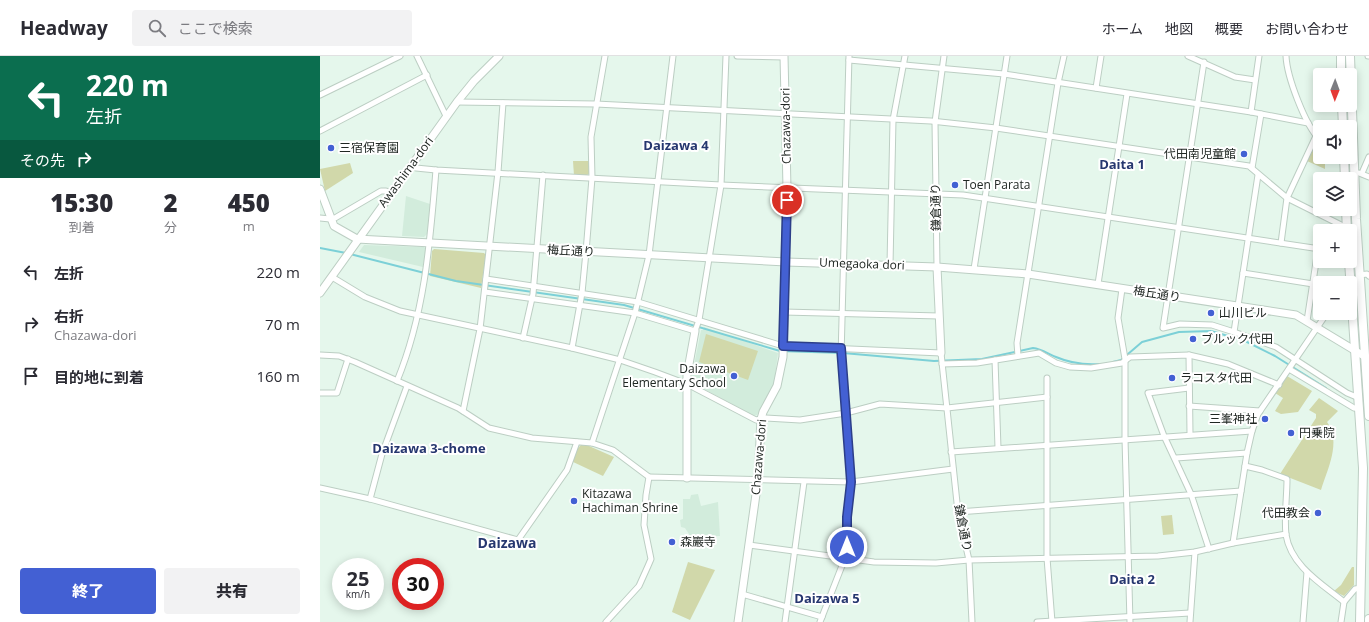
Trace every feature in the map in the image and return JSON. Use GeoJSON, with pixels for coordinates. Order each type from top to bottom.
{"type":"FeatureCollection","features":[{"type":"Feature","properties":{"kind":"main road"},"geometry":{"type":"LineString","coordinates":[[1341,56],[1341,68]]}},
{"type":"Feature","properties":{"kind":"main road"},"geometry":{"type":"LineString","coordinates":[[1350,56],[1358,173],[1359,275],[1367,358],[1369,416]]}},
{"type":"Feature","properties":{"kind":"main road"},"geometry":{"type":"LineString","coordinates":[[1353,320],[1360,409],[1363,486],[1360,622]]}},
{"type":"Feature","properties":{"kind":"street"},"geometry":{"type":"LineString","coordinates":[[320,95],[400,56]]}},
{"type":"Feature","properties":{"kind":"street"},"geometry":{"type":"LineString","coordinates":[[417,56],[446,116]]}},
{"type":"Feature","properties":{"kind":"street","name":"Awashima-dori"},"geometry":{"type":"LineString","coordinates":[[320,293],[446,116],[474,81],[499,56]]}},
{"type":"Feature","properties":{"kind":"street"},"geometry":{"type":"LineString","coordinates":[[572,348],[581,298],[586,252],[592,178],[591,137],[605,56]]}},
{"type":"Feature","properties":{"kind":"street"},"geometry":{"type":"LineString","coordinates":[[592,443],[637,307],[649,255],[673,56]]}},
{"type":"Feature","properties":{"kind":"street"},"geometry":{"type":"LineString","coordinates":[[687,478],[687,384],[710,258],[721,185],[726,56]]}},
{"type":"Feature","properties":{"kind":"street"},"geometry":{"type":"LineString","coordinates":[[736,56],[784,57]]}},
{"type":"Feature","properties":{"kind":"street"},"geometry":{"type":"LineString","coordinates":[[890,265],[890,191],[893,120],[904,56]]}},
{"type":"Feature","properties":{"kind":"street","name":"鎌倉通り"},"geometry":{"type":"LineString","coordinates":[[944,56],[935,122],[941,359],[958,512],[969,560],[972,622]]}},
{"type":"Feature","properties":{"kind":"street"},"geometry":{"type":"LineString","coordinates":[[974,269],[1007,56]]}},
{"type":"Feature","properties":{"kind":"street"},"geometry":{"type":"LineString","coordinates":[[1018,354],[1017,347],[1038,205],[1058,83],[1064,56]]}},
{"type":"Feature","properties":{"kind":"street"},"geometry":{"type":"LineString","coordinates":[[1096,88],[1101,56]]}},
{"type":"Feature","properties":{"kind":"street"},"geometry":{"type":"LineString","coordinates":[[1188,56],[1235,77],[1255,80]]}},
{"type":"Feature","properties":{"kind":"street"},"geometry":{"type":"LineString","coordinates":[[1251,112],[1259,56]]}},
{"type":"Feature","properties":{"kind":"street"},"geometry":{"type":"LineString","coordinates":[[1286,56],[1291,78],[1304,118],[1313,130]]}},
{"type":"Feature","properties":{"kind":"street","name":"Chazawa-dori"},"geometry":{"type":"LineString","coordinates":[[738,622],[758,480],[761,419],[763,412],[778,386],[783,348],[787,188],[784,57]]}},
{"type":"Feature","properties":{"kind":"street"},"geometry":{"type":"LineString","coordinates":[[742,594],[788,607],[821,619],[844,558],[851,482],[841,357],[849,58],[903,65],[1004,74],[1251,112],[1308,123]]}},
{"type":"Feature","properties":{"kind":"street"},"geometry":{"type":"LineString","coordinates":[[1204,62],[1163,328],[1180,324],[1212,325],[1234,332],[1276,347],[1359,398]]}},
{"type":"Feature","properties":{"kind":"street"},"geometry":{"type":"LineString","coordinates":[[320,131],[427,75]]}},
{"type":"Feature","properties":{"kind":"street"},"geometry":{"type":"LineString","coordinates":[[1098,284],[1127,94]]}},
{"type":"Feature","properties":{"kind":"street"},"geometry":{"type":"LineString","coordinates":[[457,102],[596,104],[935,122],[996,128],[1249,166],[1287,198],[1337,224]]}},
{"type":"Feature","properties":{"kind":"street"},"geometry":{"type":"LineString","coordinates":[[463,411],[480,329],[485,292],[498,172],[503,103]]}},
{"type":"Feature","properties":{"kind":"street"},"geometry":{"type":"LineString","coordinates":[[1252,168],[1261,114]]}},
{"type":"Feature","properties":{"kind":"street"},"geometry":{"type":"LineString","coordinates":[[1281,243],[1287,198],[1313,148]]}},
{"type":"Feature","properties":{"kind":"street"},"geometry":{"type":"LineString","coordinates":[[1369,157],[1358,173],[1369,177]]}},
{"type":"Feature","properties":{"kind":"street"},"geometry":{"type":"LineString","coordinates":[[411,165],[416,168],[436,170],[498,172],[721,185],[936,193],[985,197],[1313,248]]}},
{"type":"Feature","properties":{"kind":"street"},"geometry":{"type":"LineString","coordinates":[[396,381],[408,352],[427,272],[436,170]]}},
{"type":"Feature","properties":{"kind":"street"},"geometry":{"type":"LineString","coordinates":[[523,338],[533,291],[543,175]]}},
{"type":"Feature","properties":{"kind":"street"},"geometry":{"type":"LineString","coordinates":[[1234,332],[1258,175]]}},
{"type":"Feature","properties":{"kind":"street"},"geometry":{"type":"LineString","coordinates":[[320,189],[330,219],[336,228],[358,239]]}},
{"type":"Feature","properties":{"kind":"street"},"geometry":{"type":"LineString","coordinates":[[320,218],[330,219],[343,214],[381,191],[391,193]]}},
{"type":"Feature","properties":{"kind":"street","name":"梅丘通り"},"geometry":{"type":"LineString","coordinates":[[358,239],[786,262]]}},
{"type":"Feature","properties":{"kind":"street","name":"Umegaoka dori"},"geometry":{"type":"LineString","coordinates":[[786,262],[938,267]]}},
{"type":"Feature","properties":{"kind":"street","name":"梅丘通り"},"geometry":{"type":"LineString","coordinates":[[938,267],[1028,274],[1296,315],[1367,358]]}},
{"type":"Feature","properties":{"kind":"street"},"geometry":{"type":"LineString","coordinates":[[1307,321],[1315,268]]}},
{"type":"Feature","properties":{"kind":"street"},"geometry":{"type":"LineString","coordinates":[[1243,274],[1312,284]]}},
{"type":"Feature","properties":{"kind":"street"},"geometry":{"type":"LineString","coordinates":[[1359,275],[1367,274],[1369,276]]}},
{"type":"Feature","properties":{"kind":"street"},"geometry":{"type":"LineString","coordinates":[[332,277],[352,290],[382,304],[417,315],[572,348],[620,360],[687,384],[756,420],[800,420],[846,413],[880,404],[947,408],[1048,397]]}},
{"type":"Feature","properties":{"kind":"street"},"geometry":{"type":"LineString","coordinates":[[486,282],[533,291],[637,307],[783,348],[841,349],[977,363],[1018,354],[1039,353],[1056,363],[1080,368],[1104,367],[1125,358],[1188,354],[1228,364],[1278,385]]}},
{"type":"Feature","properties":{"kind":"street"},"geometry":{"type":"LineString","coordinates":[[1122,289],[1118,318],[1125,358],[1130,619]]}},
{"type":"Feature","properties":{"kind":"street"},"geometry":{"type":"LineString","coordinates":[[485,292],[533,291],[581,298],[637,307],[697,325]]}},
{"type":"Feature","properties":{"kind":"street"},"geometry":{"type":"LineString","coordinates":[[784,312],[939,316]]}},
{"type":"Feature","properties":{"kind":"street"},"geometry":{"type":"LineString","coordinates":[[1233,543],[1252,430],[1260,411],[1321,320]]}},
{"type":"Feature","properties":{"kind":"street"},"geometry":{"type":"LineString","coordinates":[[1188,354],[1190,434]]}},
{"type":"Feature","properties":{"kind":"street"},"geometry":{"type":"LineString","coordinates":[[320,355],[339,356],[348,359],[463,411],[489,428],[532,438],[592,443],[613,450],[649,477],[851,482],[953,469]]}},
{"type":"Feature","properties":{"kind":"street"},"geometry":{"type":"LineString","coordinates":[[320,393],[337,393],[348,359]]}},
{"type":"Feature","properties":{"kind":"street"},"geometry":{"type":"LineString","coordinates":[[995,360],[998,403],[998,448]]}},
{"type":"Feature","properties":{"kind":"street"},"geometry":{"type":"LineString","coordinates":[[1290,367],[1354,408],[1360,409]]}},
{"type":"Feature","properties":{"kind":"street"},"geometry":{"type":"LineString","coordinates":[[1048,378],[1047,558],[1052,622]]}},
{"type":"Feature","properties":{"kind":"street"},"geometry":{"type":"LineString","coordinates":[[370,499],[382,454],[407,386]]}},
{"type":"Feature","properties":{"kind":"street"},"geometry":{"type":"LineString","coordinates":[[1189,388],[1148,393],[1164,436],[1176,458],[1191,494],[1209,549]]}},
{"type":"Feature","properties":{"kind":"street"},"geometry":{"type":"LineString","coordinates":[[1189,406],[1260,411]]}},
{"type":"Feature","properties":{"kind":"street"},"geometry":{"type":"LineString","coordinates":[[951,452],[1252,430]]}},
{"type":"Feature","properties":{"kind":"street"},"geometry":{"type":"LineString","coordinates":[[320,488],[370,499],[518,540],[568,470],[577,442]]}},
{"type":"Feature","properties":{"kind":"street"},"geometry":{"type":"LineString","coordinates":[[1176,458],[1247,453]]}},
{"type":"Feature","properties":{"kind":"street"},"geometry":{"type":"LineString","coordinates":[[1245,466],[1288,479],[1286,534],[1289,548],[1296,561],[1307,572],[1344,602]]}},
{"type":"Feature","properties":{"kind":"street"},"geometry":{"type":"LineString","coordinates":[[606,622],[615,614],[639,586],[650,559],[644,525],[649,477]]}},
{"type":"Feature","properties":{"kind":"street"},"geometry":{"type":"LineString","coordinates":[[786,622],[804,482]]}},
{"type":"Feature","properties":{"kind":"street"},"geometry":{"type":"LineString","coordinates":[[958,512],[1241,491]]}},
{"type":"Feature","properties":{"kind":"street"},"geometry":{"type":"LineString","coordinates":[[749,545],[844,558],[906,564],[969,560],[1129,558],[1195,552],[1233,543],[1286,534]]}},
{"type":"Feature","properties":{"kind":"street"},"geometry":{"type":"LineString","coordinates":[[1190,622],[1195,552]]}},
{"type":"Feature","properties":{"kind":"street"},"geometry":{"type":"LineString","coordinates":[[1303,622],[1307,572]]}},
{"type":"Feature","properties":{"kind":"street"},"geometry":{"type":"LineString","coordinates":[[1341,622],[1344,602],[1355,589],[1361,588]]}},
{"type":"Feature","properties":{"kind":"street"},"geometry":{"type":"LineString","coordinates":[[1037,622],[1130,619],[1190,613]]}},
{"type":"Feature","properties":{"kind":"shaded area"},"geometry":{"type":"Polygon","coordinates":[[[406,196],[430,204],[428,233],[424,237],[402,236],[406,196]]]}},
{"type":"Feature","properties":{"kind":"shaded area"},"geometry":{"type":"Polygon","coordinates":[[[364,245],[424,247],[426,249],[423,267],[359,252],[364,245]]]}},
{"type":"Feature","properties":{"kind":"shaded area","name":"Daizawa Elementary School"},"geometry":{"type":"Polygon","coordinates":[[[704,327],[778,353],[774,384],[757,415],[754,416],[693,383],[691,380],[701,330],[703,330],[704,327]]]}},
{"type":"Feature","properties":{"kind":"shaded area"},"geometry":{"type":"Polygon","coordinates":[[[698,494],[701,506],[718,502],[720,536],[691,537],[685,528],[681,527],[680,520],[683,519],[683,499],[690,499],[691,495],[698,494]]]}},
{"type":"Feature","properties":{"kind":"green space"},"geometry":{"type":"Polygon","coordinates":[[[1313,148],[1313,164],[1307,161],[1313,148]]]}},
{"type":"Feature","properties":{"kind":"green space"},"geometry":{"type":"Polygon","coordinates":[[[573,161],[590,161],[591,172],[586,176],[574,176],[573,161]]]}},
{"type":"Feature","properties":{"kind":"green space"},"geometry":{"type":"Polygon","coordinates":[[[350,163],[353,173],[325,191],[320,169],[350,163]]]}},
{"type":"Feature","properties":{"kind":"green space"},"geometry":{"type":"Polygon","coordinates":[[[1314,164],[1325,164],[1325,169],[1314,164]]]}},
{"type":"Feature","properties":{"kind":"green space"},"geometry":{"type":"Polygon","coordinates":[[[434,249],[484,253],[486,255],[481,288],[430,276],[432,251],[434,249]]]}},
{"type":"Feature","properties":{"kind":"green space"},"geometry":{"type":"Polygon","coordinates":[[[706,334],[758,351],[748,380],[699,362],[706,334]]]}},
{"type":"Feature","properties":{"kind":"green space"},"geometry":{"type":"Polygon","coordinates":[[[1287,376],[1312,391],[1298,412],[1281,414],[1275,411],[1283,398],[1275,393],[1287,376]]]}},
{"type":"Feature","properties":{"kind":"green space"},"geometry":{"type":"Polygon","coordinates":[[[1319,398],[1338,411],[1327,422],[1333,438],[1333,447],[1332,456],[1321,490],[1280,474],[1316,418],[1316,414],[1309,410],[1319,398]]]}},
{"type":"Feature","properties":{"kind":"green space"},"geometry":{"type":"Polygon","coordinates":[[[581,445],[589,446],[614,457],[603,476],[571,461],[581,445]]]}},
{"type":"Feature","properties":{"kind":"green space"},"geometry":{"type":"Polygon","coordinates":[[[1172,515],[1174,534],[1163,535],[1161,516],[1172,515]]]}},
{"type":"Feature","properties":{"kind":"green space"},"geometry":{"type":"Polygon","coordinates":[[[688,562],[715,570],[690,620],[672,612],[688,562]]]}},
{"type":"Feature","properties":{"kind":"green space"},"geometry":{"type":"Polygon","coordinates":[[[1352,567],[1354,567],[1354,585],[1344,596],[1334,591],[1341,585],[1352,567]]]}},
{"type":"Feature","properties":{"kind":"waterway"},"geometry":{"type":"LineString","coordinates":[[320,248],[346,253]]}},
{"type":"Feature","properties":{"kind":"waterway"},"geometry":{"type":"LineString","coordinates":[[350,254],[456,281],[624,305],[780,351],[843,353],[934,361],[982,359],[1033,348],[1072,362],[1082,364],[1099,364]]}},
{"type":"Feature","properties":{"kind":"waterway"},"geometry":{"type":"LineString","coordinates":[[1113,362],[1121,360],[1142,342],[1179,332],[1211,331],[1245,341],[1275,356],[1326,388]]}},
{"type":"Feature","properties":{"kind":"place","name":"三宿保育園"},"geometry":{"type":"Point","coordinates":[331,148]}},
{"type":"Feature","properties":{"kind":"place","name":"代田南児童館"},"geometry":{"type":"Point","coordinates":[1244,154]}},
{"type":"Feature","properties":{"kind":"place","name":"Toen Parata"},"geometry":{"type":"Point","coordinates":[955,185]}},
{"type":"Feature","properties":{"kind":"place","name":"山川ビル"},"geometry":{"type":"Point","coordinates":[1211,313]}},
{"type":"Feature","properties":{"kind":"place","name":"ブルック代田"},"geometry":{"type":"Point","coordinates":[1193,339]}},
{"type":"Feature","properties":{"kind":"place","name":"Daizawa Elementary School"},"geometry":{"type":"Point","coordinates":[734,376]}},
{"type":"Feature","properties":{"kind":"place","name":"ラコスタ代田"},"geometry":{"type":"Point","coordinates":[1172,378]}},
{"type":"Feature","properties":{"kind":"place","name":"三峯神社"},"geometry":{"type":"Point","coordinates":[1265,419]}},
{"type":"Feature","properties":{"kind":"place","name":"円乗院"},"geometry":{"type":"Point","coordinates":[1291,433]}},
{"type":"Feature","properties":{"kind":"place","name":"Kitazawa Hachiman Shrine"},"geometry":{"type":"Point","coordinates":[574,501]}},
{"type":"Feature","properties":{"kind":"place","name":"代田教会"},"geometry":{"type":"Point","coordinates":[1318,513]}},
{"type":"Feature","properties":{"kind":"place","name":"森巖寺"},"geometry":{"type":"Point","coordinates":[672,542]}},
{"type":"Feature","properties":{"kind":"district","name":"Daizawa 4"},"geometry":{"type":"Point","coordinates":[676,145]}},
{"type":"Feature","properties":{"kind":"district","name":"Daita 1"},"geometry":{"type":"Point","coordinates":[1122,164]}},
{"type":"Feature","properties":{"kind":"district","name":"Daizawa 3-chome"},"geometry":{"type":"Point","coordinates":[429,448]}},
{"type":"Feature","properties":{"kind":"district","name":"Daizawa"},"geometry":{"type":"Point","coordinates":[507,543]}},
{"type":"Feature","properties":{"kind":"district","name":"Daita 2"},"geometry":{"type":"Point","coordinates":[1132,579]}},
{"type":"Feature","properties":{"kind":"district","name":"Daizawa 5"},"geometry":{"type":"Point","coordinates":[827,598]}},
{"type":"Feature","properties":{"kind":"route"},"geometry":{"type":"LineString","coordinates":[[787,200],[783,346],[841,348],[851,482],[847,517],[847,547]]}}]}
